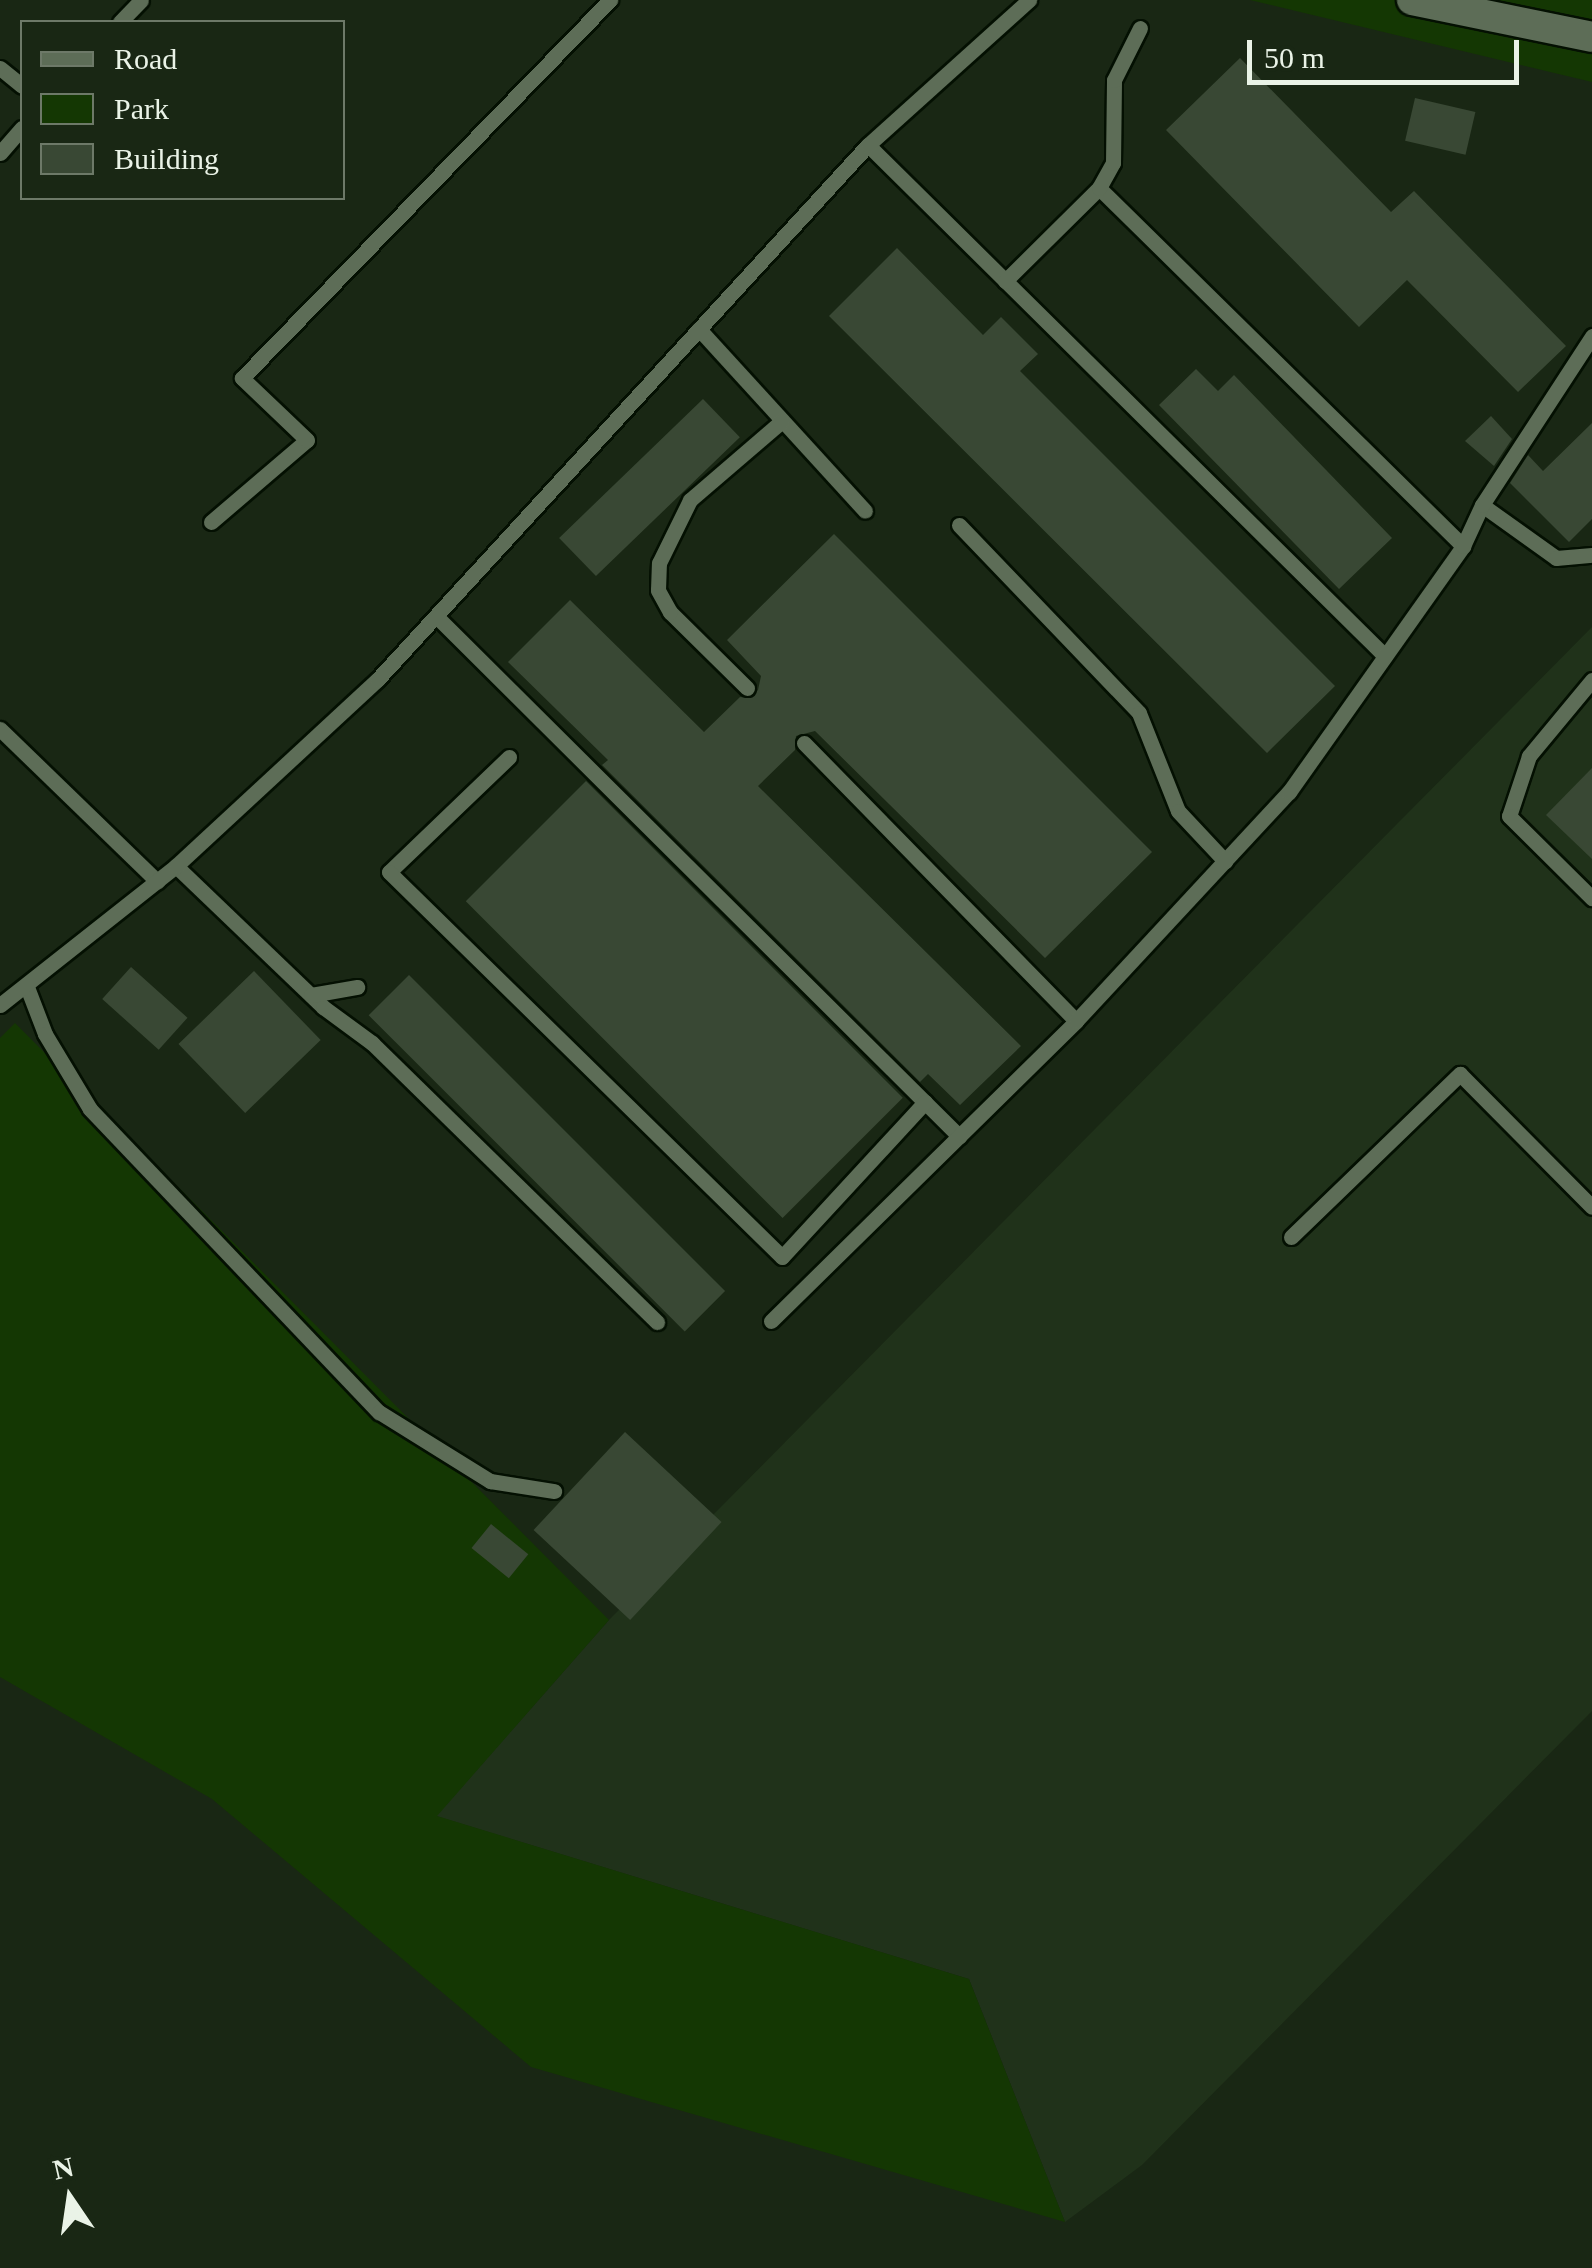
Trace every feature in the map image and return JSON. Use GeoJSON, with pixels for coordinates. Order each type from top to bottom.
{"type":"FeatureCollection","features":[{"type":"Feature","properties":{"kind":"street"},"geometry":{"type":"LineString","coordinates":[[1412,0],[1592,37]]}},
{"type":"Feature","properties":{"kind":"lane"},"geometry":{"type":"LineString","coordinates":[[122,20],[141,0]]}},
{"type":"Feature","properties":{"kind":"lane"},"geometry":{"type":"LineString","coordinates":[[211,522],[307,440],[242,378],[610,0]]}},
{"type":"Feature","properties":{"kind":"lane"},"geometry":{"type":"LineString","coordinates":[[0,1005],[176,866],[377,680],[868,145],[1030,0]]}},
{"type":"Feature","properties":{"kind":"lane"},"geometry":{"type":"LineString","coordinates":[[1005,281],[1099,188],[1116,149],[1110,122],[1114,80],[1140,28]]}},
{"type":"Feature","properties":{"kind":"lane"},"geometry":{"type":"LineString","coordinates":[[0,68],[20,84]]}},
{"type":"Feature","properties":{"kind":"lane"},"geometry":{"type":"LineString","coordinates":[[0,153],[20,130]]}},
{"type":"Feature","properties":{"kind":"lane"},"geometry":{"type":"LineString","coordinates":[[868,145],[1384,656]]}},
{"type":"Feature","properties":{"kind":"lane"},"geometry":{"type":"LineString","coordinates":[[1099,188],[1463,546]]}},
{"type":"Feature","properties":{"kind":"lane"},"geometry":{"type":"LineString","coordinates":[[699,329],[865,512]]}},
{"type":"Feature","properties":{"kind":"lane"},"geometry":{"type":"LineString","coordinates":[[771,1322],[1076,1020],[1288,792],[1463,546],[1482,505],[1592,336]]}},
{"type":"Feature","properties":{"kind":"lane"},"geometry":{"type":"LineString","coordinates":[[747,688],[670,612],[658,590],[659,563],[690,500],[782,421]]}},
{"type":"Feature","properties":{"kind":"lane"},"geometry":{"type":"LineString","coordinates":[[1482,505],[1556,558],[1592,555]]}},
{"type":"Feature","properties":{"kind":"lane"},"geometry":{"type":"LineString","coordinates":[[959,524],[1139,714],[1178,812],[1225,861]]}},
{"type":"Feature","properties":{"kind":"lane"},"geometry":{"type":"LineString","coordinates":[[436,616],[959,1136]]}},
{"type":"Feature","properties":{"kind":"lane"},"geometry":{"type":"LineString","coordinates":[[1592,680],[1529,756],[1509,816],[1592,898]]}},
{"type":"Feature","properties":{"kind":"lane"},"geometry":{"type":"LineString","coordinates":[[0,729],[157,881]]}},
{"type":"Feature","properties":{"kind":"lane"},"geometry":{"type":"LineString","coordinates":[[804,742],[1076,1020]]}},
{"type":"Feature","properties":{"kind":"lane"},"geometry":{"type":"LineString","coordinates":[[509,757],[389,872],[782,1257],[925,1102]]}},
{"type":"Feature","properties":{"kind":"lane"},"geometry":{"type":"LineString","coordinates":[[176,866],[311,995],[372,1043],[657,1322]]}},
{"type":"Feature","properties":{"kind":"lane"},"geometry":{"type":"LineString","coordinates":[[27,987],[45,1034],[90,1108],[379,1412],[490,1481],[554,1491]]}},
{"type":"Feature","properties":{"kind":"lane"},"geometry":{"type":"LineString","coordinates":[[311,995],[357,987]]}},
{"type":"Feature","properties":{"kind":"lane"},"geometry":{"type":"LineString","coordinates":[[1291,1237],[1460,1074],[1592,1207]]}},
{"type":"Feature","properties":{"kind":"shaded area"},"geometry":{"type":"Polygon","coordinates":[[[1592,627],[1592,1711],[1142,2165],[1065,2222],[969,1979],[436,1816],[609,1620],[1592,627]]]}},
{"type":"Feature","properties":{"kind":"green space"},"geometry":{"type":"Polygon","coordinates":[[[1250,0],[1592,0],[1592,82],[1250,0]]]}},
{"type":"Feature","properties":{"kind":"green space"},"geometry":{"type":"Polygon","coordinates":[[[15,1023],[609,1620],[437,1816],[969,1979],[1065,2222],[531,2067],[212,1799],[0,1677],[0,1038],[15,1023]]]}},
{"type":"Feature","properties":{"kind":"building"},"geometry":{"type":"Polygon","coordinates":[[[1240,58],[1391,212],[1414,191],[1566,346],[1518,392],[1407,280],[1359,327],[1166,130],[1240,58]]]}},
{"type":"Feature","properties":{"kind":"building"},"geometry":{"type":"Polygon","coordinates":[[[1415,98],[1475,112],[1466,155],[1405,141],[1415,98]]]}},
{"type":"Feature","properties":{"kind":"building"},"geometry":{"type":"Polygon","coordinates":[[[897,248],[983,335],[1001,317],[1038,354],[1020,371],[1335,686],[1267,753],[829,316],[897,248]]]}},
{"type":"Feature","properties":{"kind":"building"},"geometry":{"type":"Polygon","coordinates":[[[1196,369],[1218,391],[1234,375],[1392,538],[1339,589],[1159,405],[1196,369]]]}},
{"type":"Feature","properties":{"kind":"building"},"geometry":{"type":"Polygon","coordinates":[[[703,399],[740,437],[596,576],[559,538],[703,399]]]}},
{"type":"Feature","properties":{"kind":"building"},"geometry":{"type":"Polygon","coordinates":[[[1491,416],[1512,439],[1494,466],[1465,441],[1491,416]]]}},
{"type":"Feature","properties":{"kind":"building"},"geometry":{"type":"Polygon","coordinates":[[[1592,423],[1592,519],[1569,542],[1510,483],[1528,455],[1543,471],[1592,423]]]}},
{"type":"Feature","properties":{"kind":"building"},"geometry":{"type":"Polygon","coordinates":[[[834,534],[1152,852],[1045,958],[815,731],[796,736],[795,750],[758,786],[1021,1046],[960,1105],[928,1074],[920,1082],[602,765],[608,760],[508,662],[570,600],[704,732],[740,697],[751,698],[758,690],[761,676],[727,640],[834,534]]]}},
{"type":"Feature","properties":{"kind":"building"},"geometry":{"type":"Polygon","coordinates":[[[1592,768],[1592,859],[1546,815],[1592,768]]]}},
{"type":"Feature","properties":{"kind":"building"},"geometry":{"type":"Polygon","coordinates":[[[586,781],[903,1098],[783,1218],[466,901],[586,781]]]}},
{"type":"Feature","properties":{"kind":"building"},"geometry":{"type":"Polygon","coordinates":[[[131,967],[187,1018],[159,1050],[102,999],[131,967]]]}},
{"type":"Feature","properties":{"kind":"building"},"geometry":{"type":"Polygon","coordinates":[[[254,971],[321,1040],[245,1113],[178,1044],[254,971]]]}},
{"type":"Feature","properties":{"kind":"building"},"geometry":{"type":"Polygon","coordinates":[[[409,975],[725,1291],[685,1331],[369,1015],[409,975]]]}},
{"type":"Feature","properties":{"kind":"building"},"geometry":{"type":"Polygon","coordinates":[[[625,1432],[722,1522],[630,1620],[534,1530],[625,1432]]]}},
{"type":"Feature","properties":{"kind":"building"},"geometry":{"type":"Polygon","coordinates":[[[491,1524],[528,1554],[509,1578],[471,1548],[491,1524]]]}}]}
